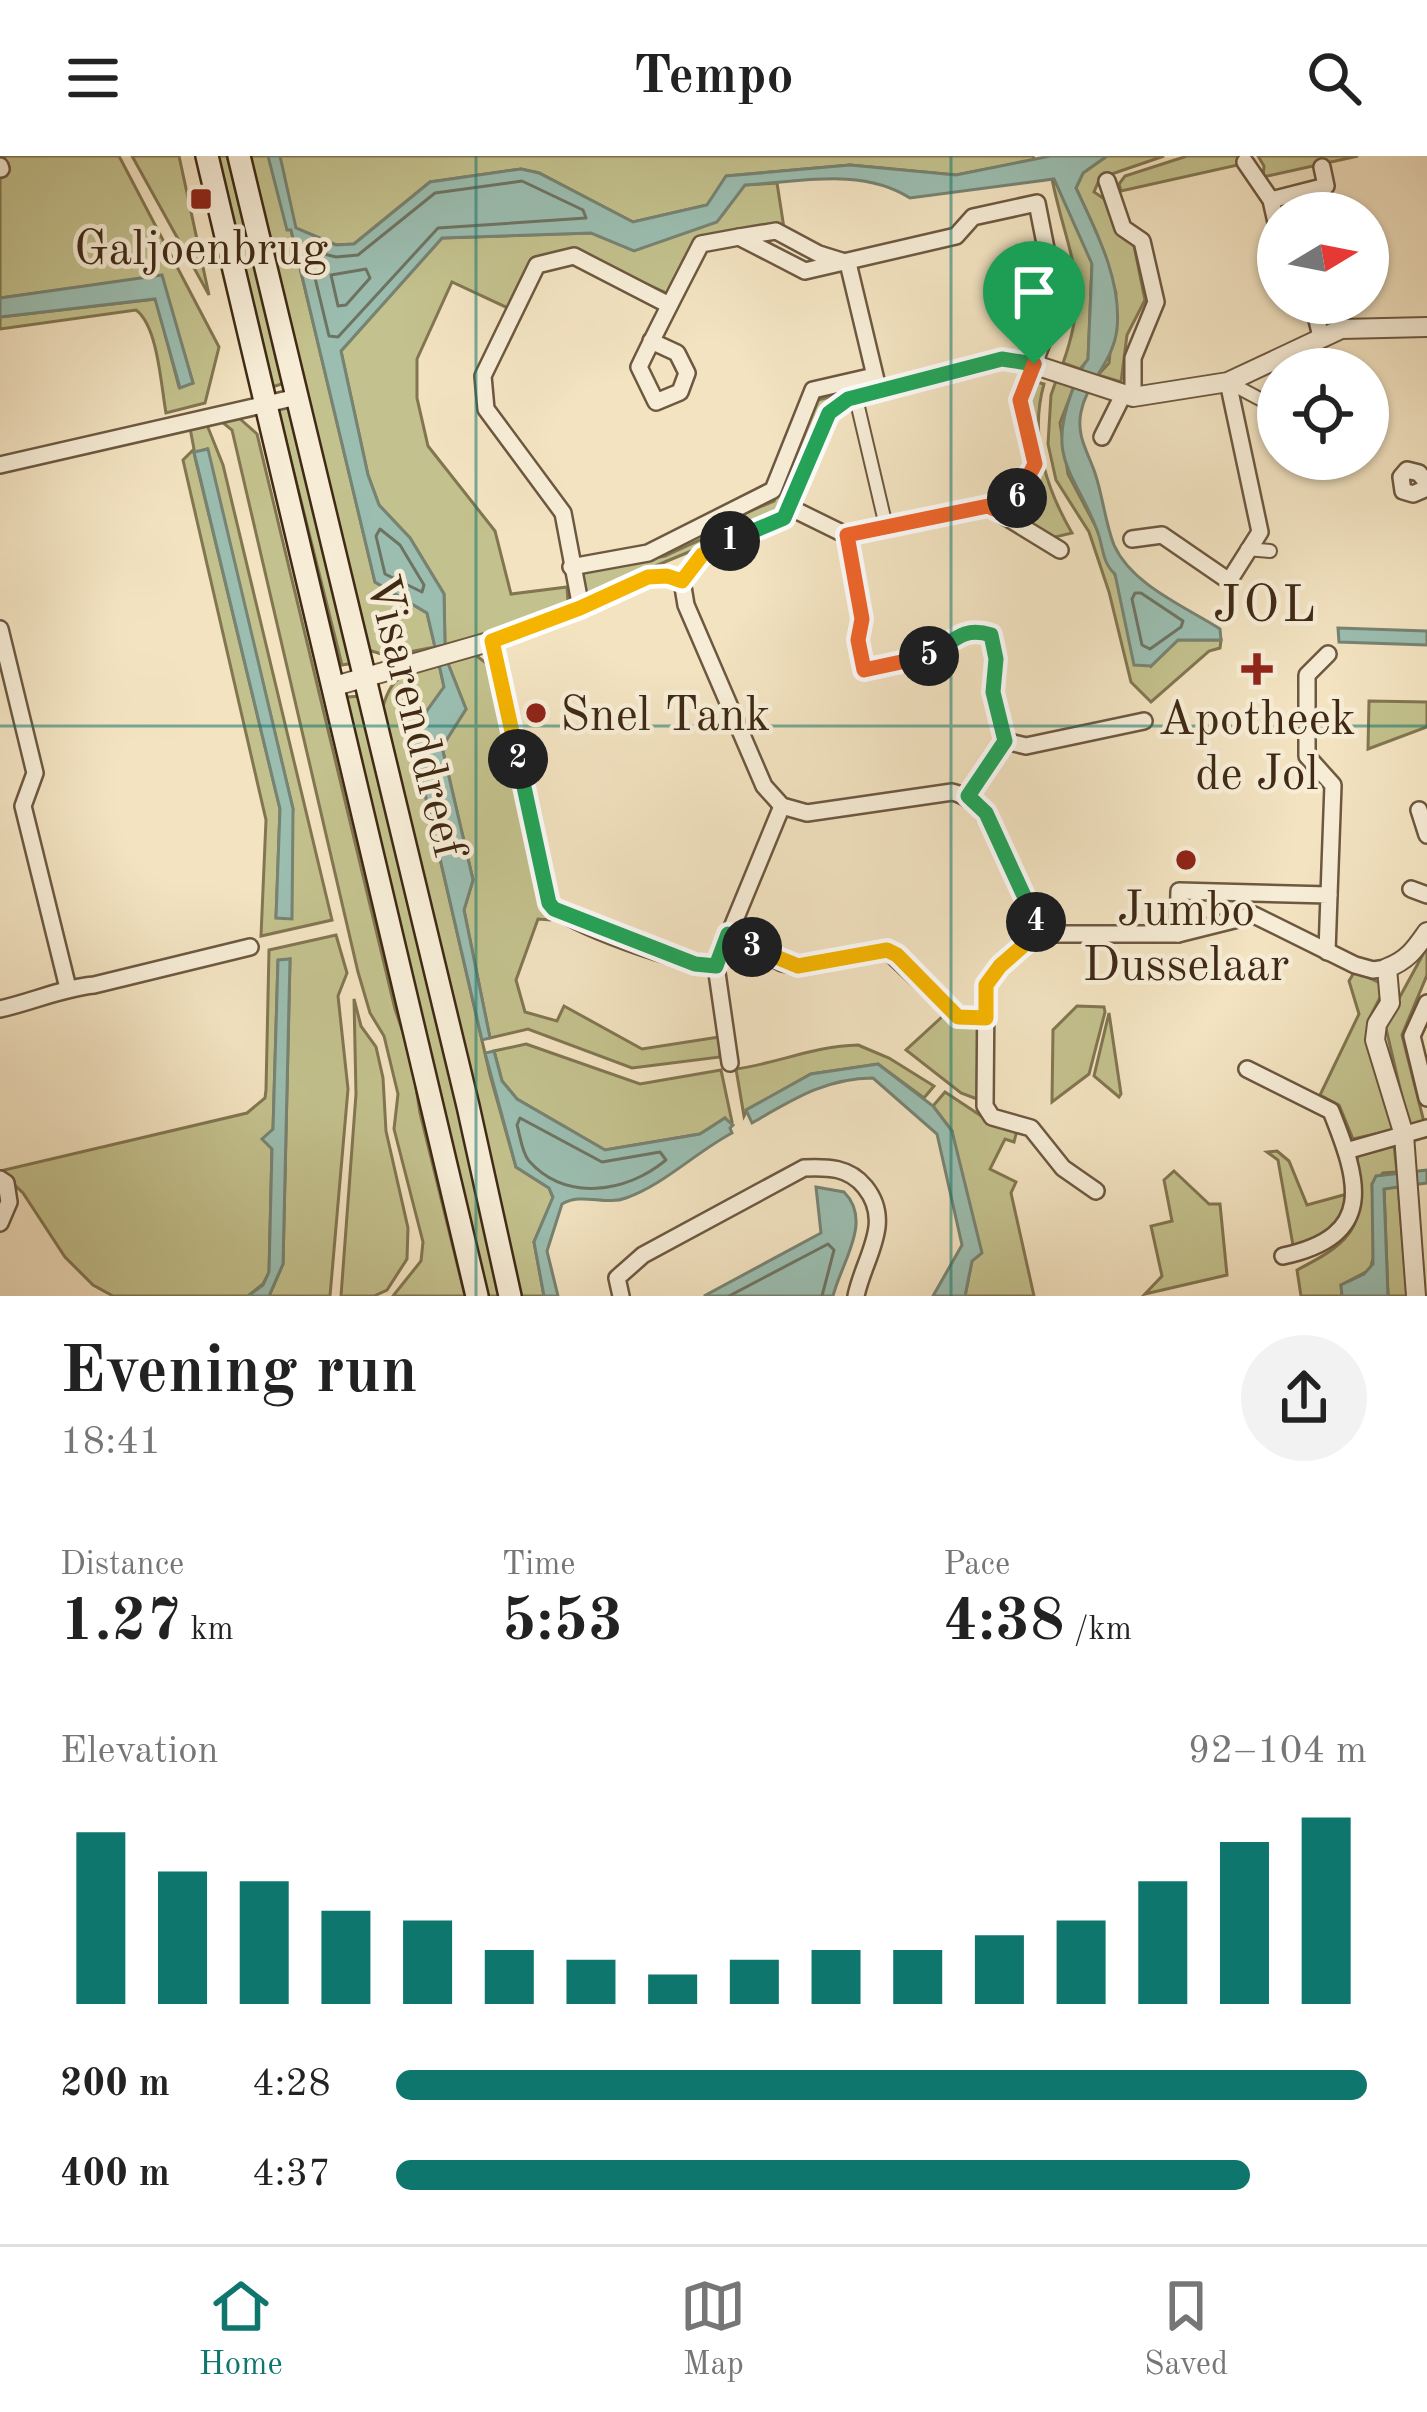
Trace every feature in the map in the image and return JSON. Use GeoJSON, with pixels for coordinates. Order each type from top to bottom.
{"type":"FeatureCollection","features":[{"type":"Feature","properties":{"kind":"main road","name":"Visarenddreef"},"geometry":{"type":"LineString","coordinates":[[207,156],[477,1296]]}},
{"type":"Feature","properties":{"kind":"main road","name":"Visarenddreef"},"geometry":{"type":"LineString","coordinates":[[239,156],[510,1296]]}},
{"type":"Feature","properties":{"kind":"street"},"geometry":{"type":"LineString","coordinates":[[1245,163],[1265,192]]}},
{"type":"Feature","properties":{"kind":"street"},"geometry":{"type":"LineString","coordinates":[[1302,192],[1326,186],[1322,166]]}},
{"type":"Feature","properties":{"kind":"street"},"geometry":{"type":"LineString","coordinates":[[1102,437],[1128,396],[1132,358],[1156,302],[1142,241],[1123,228],[1107,181]]}},
{"type":"Feature","properties":{"kind":"street"},"geometry":{"type":"LineString","coordinates":[[651,341],[701,244],[776,231],[848,263],[956,236],[973,217],[1037,203],[1057,304],[1020,400],[1035,464],[1007,515]]}},
{"type":"Feature","properties":{"kind":"street"},"geometry":{"type":"LineString","coordinates":[[580,608],[563,513],[486,410],[483,376],[537,266],[574,256],[668,305]]}},
{"type":"Feature","properties":{"kind":"street"},"geometry":{"type":"LineString","coordinates":[[848,263],[876,382]]}},
{"type":"Feature","properties":{"kind":"street"},"geometry":{"type":"LineString","coordinates":[[1319,324],[1322,337]]}},
{"type":"Feature","properties":{"kind":"street"},"geometry":{"type":"LineString","coordinates":[[571,567],[648,553],[773,490],[814,391],[1002,359],[1034,364],[1128,396],[1228,382],[1350,328],[1427,327]]}},
{"type":"Feature","properties":{"kind":"street"},"geometry":{"type":"LineString","coordinates":[[490,357],[506,368]]}},
{"type":"Feature","properties":{"kind":"street"},"geometry":{"type":"LineString","coordinates":[[876,382],[829,413],[784,518],[702,555],[682,581],[686,605],[764,786],[782,806],[807,813],[952,792],[968,796],[986,813],[1029,914],[1050,933],[1178,934],[1254,916],[1373,970],[1387,968],[1417,950],[1427,932]]}},
{"type":"Feature","properties":{"kind":"street"},"geometry":{"type":"LineString","coordinates":[[1228,382],[1257,397]]}},
{"type":"Feature","properties":{"kind":"street"},"geometry":{"type":"LineString","coordinates":[[1132,539],[1162,535],[1229,580],[1260,532],[1228,382]]}},
{"type":"Feature","properties":{"kind":"street"},"geometry":{"type":"LineString","coordinates":[[855,394],[886,526]]}},
{"type":"Feature","properties":{"kind":"street"},"geometry":{"type":"LineString","coordinates":[[0,465],[297,397]]}},
{"type":"Feature","properties":{"kind":"street"},"geometry":{"type":"LineString","coordinates":[[506,436],[512,420]]}},
{"type":"Feature","properties":{"kind":"street"},"geometry":{"type":"LineString","coordinates":[[791,508],[847,535],[988,506],[1060,550]]}},
{"type":"Feature","properties":{"kind":"street"},"geometry":{"type":"LineString","coordinates":[[708,525],[722,544]]}},
{"type":"Feature","properties":{"kind":"street"},"geometry":{"type":"LineString","coordinates":[[847,535],[862,619],[858,640],[864,670],[936,654],[952,637],[991,635],[996,659],[993,692],[1005,741],[968,796]]}},
{"type":"Feature","properties":{"kind":"street"},"geometry":{"type":"LineString","coordinates":[[1247,549],[1270,550]]}},
{"type":"Feature","properties":{"kind":"street"},"geometry":{"type":"LineString","coordinates":[[335,686],[492,641],[648,577],[682,581]]}},
{"type":"Feature","properties":{"kind":"street"},"geometry":{"type":"LineString","coordinates":[[0,629],[35,773],[23,806],[68,988]]}},
{"type":"Feature","properties":{"kind":"street"},"geometry":{"type":"LineString","coordinates":[[492,641],[549,903],[578,922],[695,964],[716,966]]}},
{"type":"Feature","properties":{"kind":"street"},"geometry":{"type":"LineString","coordinates":[[1327,952],[1333,785],[1307,756],[1304,723],[1307,675],[1328,654]]}},
{"type":"Feature","properties":{"kind":"street"},"geometry":{"type":"LineString","coordinates":[[1005,741],[1026,746],[1144,721]]}},
{"type":"Feature","properties":{"kind":"street"},"geometry":{"type":"LineString","coordinates":[[730,1063],[716,966],[782,806]]}},
{"type":"Feature","properties":{"kind":"street"},"geometry":{"type":"LineString","coordinates":[[1419,809],[1427,835]]}},
{"type":"Feature","properties":{"kind":"street"},"geometry":{"type":"LineString","coordinates":[[1178,934],[1179,891],[1328,895]]}},
{"type":"Feature","properties":{"kind":"street"},"geometry":{"type":"LineString","coordinates":[[1042,929],[986,985],[985,1106],[992,1117],[1031,1128],[1063,1168],[1096,1192]]}},
{"type":"Feature","properties":{"kind":"street"},"geometry":{"type":"LineString","coordinates":[[728,934],[782,963],[798,966],[887,950],[958,1017],[986,1018]]}},
{"type":"Feature","properties":{"kind":"street"},"geometry":{"type":"LineString","coordinates":[[0,1010],[49,998],[68,988],[94,986],[250,947]]}},
{"type":"Feature","properties":{"kind":"street"},"geometry":{"type":"LineString","coordinates":[[1387,968],[1390,1003],[1377,1024],[1375,1040],[1404,1135],[1416,1296]]}},
{"type":"Feature","properties":{"kind":"street"},"geometry":{"type":"LineString","coordinates":[[1427,1003],[1412,1036],[1427,1098]]}},
{"type":"Feature","properties":{"kind":"street"},"geometry":{"type":"LineString","coordinates":[[1247,1069],[1331,1111],[1357,1197],[1336,1236],[1283,1256]]}},
{"type":"Feature","properties":{"kind":"street"},"geometry":{"type":"LineString","coordinates":[[1346,1151],[1427,1128]]}},
{"type":"Feature","properties":{"kind":"street"},"geometry":{"type":"LineString","coordinates":[[621,1296],[617,1278],[643,1255],[804,1168],[833,1167],[860,1181],[879,1208],[879,1226],[856,1296]]}},
{"type":"Feature","properties":{"kind":"street"},"geometry":{"type":"LineString","coordinates":[[0,1179],[6,1183],[9,1202],[0,1222]]}},
{"type":"Feature","properties":{"kind":"shaded area"},"geometry":{"type":"Polygon","coordinates":[[[4,156],[119,156],[219,347],[205,403],[166,413],[154,343],[136,310],[0,329],[0,317],[156,299],[179,387],[193,383],[161,276],[0,298],[4,156]]]}},
{"type":"Feature","properties":{"kind":"shaded area"},"geometry":{"type":"Polygon","coordinates":[[[132,156],[179,156],[209,295],[132,156]]]}},
{"type":"Feature","properties":{"kind":"shaded area"},"geometry":{"type":"Polygon","coordinates":[[[215,156],[227,156],[285,383],[272,387],[215,156]]]}},
{"type":"Feature","properties":{"kind":"shaded area"},"geometry":{"type":"Polygon","coordinates":[[[247,156],[1033,156],[1034,160],[956,175],[850,165],[727,176],[707,205],[633,222],[539,173],[521,169],[430,182],[354,244],[336,245],[290,226],[375,582],[427,613],[435,647],[388,656],[365,649],[247,156]]]}},
{"type":"Feature","properties":{"kind":"shaded area"},"geometry":{"type":"Polygon","coordinates":[[[1107,156],[1164,156],[1100,178],[1094,192],[1112,204],[1132,236],[1145,300],[1127,335],[1121,382],[1098,375],[1109,363],[1116,293],[1076,188],[1083,173],[1107,156]]]}},
{"type":"Feature","properties":{"kind":"shaded area"},"geometry":{"type":"Polygon","coordinates":[[[1187,156],[1245,156],[1238,165],[1121,191],[1119,184],[1125,176],[1187,156]]]}},
{"type":"Feature","properties":{"kind":"shaded area"},"geometry":{"type":"Polygon","coordinates":[[[1258,156],[1358,156],[1263,177],[1258,156]]]}},
{"type":"Feature","properties":{"kind":"shaded area"},"geometry":{"type":"Polygon","coordinates":[[[1052,179],[1061,189],[1092,263],[1088,360],[1080,369],[1063,363],[1072,335],[1076,290],[1052,179]]]}},
{"type":"Feature","properties":{"kind":"shaded area"},"geometry":{"type":"Polygon","coordinates":[[[777,183],[784,228],[695,244],[669,294],[575,253],[534,261],[510,309],[452,282],[417,359],[417,398],[428,446],[495,531],[511,594],[567,587],[568,602],[484,637],[445,645],[444,594],[410,538],[379,505],[341,351],[442,238],[591,233],[722,215],[744,185],[777,183]]]}},
{"type":"Feature","properties":{"kind":"shaded area"},"geometry":{"type":"Polygon","coordinates":[[[1057,378],[1075,384],[1060,423],[1068,474],[1096,527],[1151,666],[1178,640],[1221,640],[1220,648],[1209,651],[1151,702],[1131,682],[1089,532],[1056,480],[1048,444],[1051,395],[1057,378]]]}},
{"type":"Feature","properties":{"kind":"shaded area"},"geometry":{"type":"Polygon","coordinates":[[[1033,381],[1044,384],[1038,423],[1043,461],[1072,533],[1051,538],[1013,514],[1034,474],[1026,391],[1033,381]]]}},
{"type":"Feature","properties":{"kind":"shaded area"},"geometry":{"type":"Polygon","coordinates":[[[841,394],[825,409],[779,511],[726,536],[724,522],[774,501],[814,401],[841,394]]]}},
{"type":"Feature","properties":{"kind":"shaded area"},"geometry":{"type":"Polygon","coordinates":[[[291,406],[354,663],[342,665],[278,409],[291,406]]]}},
{"type":"Feature","properties":{"kind":"shaded area"},"geometry":{"type":"Polygon","coordinates":[[[239,418],[257,434],[395,1009],[411,1056],[420,1113],[465,1296],[393,1296],[421,1261],[423,1242],[394,1129],[398,1094],[384,1036],[370,1013],[358,972],[232,430],[222,422],[239,418]]]}},
{"type":"Feature","properties":{"kind":"shaded area"},"geometry":{"type":"Polygon","coordinates":[[[207,425],[223,465],[332,920],[261,936],[266,820],[183,460],[194,449],[190,428],[207,425]],[[207,449],[194,453],[280,809],[276,918],[293,809],[207,449]]]}},
{"type":"Feature","properties":{"kind":"shaded area"},"geometry":{"type":"Polygon","coordinates":[[[702,539],[713,542],[583,596],[580,572],[665,556],[702,539]]]}},
{"type":"Feature","properties":{"kind":"shaded area"},"geometry":{"type":"Polygon","coordinates":[[[474,654],[486,663],[546,912],[551,915],[550,920],[538,919],[516,980],[525,1012],[557,1021],[564,1006],[642,1049],[719,1037],[720,1057],[632,1068],[528,1029],[490,1038],[464,910],[473,880],[442,747],[466,709],[447,661],[474,654]]]}},
{"type":"Feature","properties":{"kind":"shaded area"},"geometry":{"type":"Polygon","coordinates":[[[439,664],[444,687],[411,733],[490,1075],[516,1167],[549,1188],[553,1198],[534,1242],[544,1296],[520,1296],[381,714],[394,683],[439,664]]]}},
{"type":"Feature","properties":{"kind":"shaded area"},"geometry":{"type":"Polygon","coordinates":[[[360,696],[503,1296],[487,1296],[345,705],[348,697],[360,696]]]}},
{"type":"Feature","properties":{"kind":"shaded area"},"geometry":{"type":"Polygon","coordinates":[[[1369,701],[1427,702],[1427,727],[1368,749],[1369,701]]]}},
{"type":"Feature","properties":{"kind":"shaded area"},"geometry":{"type":"Polygon","coordinates":[[[336,935],[347,973],[338,996],[348,1089],[330,1296],[269,1296],[283,1264],[290,959],[278,961],[273,1130],[263,1139],[272,1148],[269,1273],[263,1284],[248,1296],[113,1296],[93,1285],[65,1257],[23,1193],[0,1171],[247,1113],[265,1098],[269,950],[336,935]]]}},
{"type":"Feature","properties":{"kind":"shaded area"},"geometry":{"type":"Polygon","coordinates":[[[1427,947],[1427,975],[1402,1035],[1424,1122],[1409,1127],[1385,1024],[1427,947]]]}},
{"type":"Feature","properties":{"kind":"shaded area"},"geometry":{"type":"Polygon","coordinates":[[[1355,971],[1386,986],[1368,1021],[1369,1042],[1393,1130],[1353,1139],[1339,1105],[1320,1095],[1359,1014],[1349,981],[1355,971]]]}},
{"type":"Feature","properties":{"kind":"shaded area"},"geometry":{"type":"Polygon","coordinates":[[[354,999],[361,1026],[376,1047],[386,1131],[408,1228],[407,1259],[387,1290],[374,1296],[341,1296],[356,1094],[354,999]]]}},
{"type":"Feature","properties":{"kind":"shaded area"},"geometry":{"type":"Polygon","coordinates":[[[1077,1006],[1104,1007],[1105,1012],[1089,1074],[1052,1102],[1053,1030],[1077,1006]]]}},
{"type":"Feature","properties":{"kind":"shaded area"},"geometry":{"type":"Polygon","coordinates":[[[1109,1013],[1121,1094],[1119,1097],[1094,1076],[1109,1013]]]}},
{"type":"Feature","properties":{"kind":"shaded area"},"geometry":{"type":"Polygon","coordinates":[[[943,1016],[952,1025],[978,1027],[977,1099],[961,1093],[906,1050],[943,1016]]]}},
{"type":"Feature","properties":{"kind":"shaded area"},"geometry":{"type":"Polygon","coordinates":[[[526,1044],[640,1084],[721,1070],[732,1122],[728,1124],[725,1118],[700,1134],[605,1150],[517,1099],[502,1081],[494,1051],[526,1044]]]}},
{"type":"Feature","properties":{"kind":"shaded area"},"geometry":{"type":"Polygon","coordinates":[[[858,1045],[934,1086],[924,1098],[878,1064],[811,1074],[744,1116],[736,1069],[858,1045]]]}},
{"type":"Feature","properties":{"kind":"shaded area"},"geometry":{"type":"Polygon","coordinates":[[[945,1092],[995,1125],[1017,1130],[1014,1142],[1005,1139],[990,1169],[1016,1182],[1011,1193],[1034,1296],[965,1296],[972,1261],[952,1131],[933,1106],[945,1092]]]}},
{"type":"Feature","properties":{"kind":"shaded area"},"geometry":{"type":"Polygon","coordinates":[[[1394,1145],[1397,1172],[1383,1173],[1372,1184],[1375,1251],[1370,1270],[1341,1285],[1342,1296],[1301,1296],[1297,1270],[1343,1241],[1356,1220],[1358,1153],[1394,1145]]]}},
{"type":"Feature","properties":{"kind":"shaded area"},"geometry":{"type":"Polygon","coordinates":[[[1277,1151],[1289,1161],[1307,1205],[1347,1194],[1347,1217],[1325,1238],[1294,1251],[1278,1160],[1267,1152],[1277,1151]]]}},
{"type":"Feature","properties":{"kind":"shaded area"},"geometry":{"type":"Polygon","coordinates":[[[1174,1171],[1209,1204],[1220,1204],[1227,1275],[1145,1294],[1162,1276],[1151,1226],[1172,1221],[1164,1180],[1174,1171]]]}},
{"type":"Feature","properties":{"kind":"shaded area"},"geometry":{"type":"Polygon","coordinates":[[[1398,1185],[1407,1296],[1388,1296],[1384,1189],[1398,1185]]]}},
{"type":"Feature","properties":{"kind":"water"},"geometry":{"type":"Polygon","coordinates":[[[268,156],[280,156],[296,228],[336,245],[354,244],[430,182],[521,169],[539,173],[633,222],[707,205],[726,176],[850,165],[956,175],[1050,156],[1107,156],[1083,173],[1076,188],[1106,256],[1117,311],[1111,352],[1084,401],[1081,436],[1122,559],[1160,593],[1220,629],[1221,640],[1178,640],[1151,666],[1134,665],[1115,574],[1063,451],[1064,417],[1088,359],[1092,264],[1054,179],[910,198],[872,182],[830,179],[745,185],[717,222],[634,251],[591,233],[442,238],[341,351],[379,505],[410,538],[444,594],[445,645],[435,647],[427,613],[375,582],[291,230],[287,230],[268,156]]]}},
{"type":"Feature","properties":{"kind":"water"},"geometry":{"type":"Polygon","coordinates":[[[162,275],[193,383],[180,388],[155,299],[0,317],[0,298],[162,275]]]}},
{"type":"Feature","properties":{"kind":"water"},"geometry":{"type":"Polygon","coordinates":[[[208,449],[293,809],[292,919],[276,918],[280,809],[194,452],[208,449]]]}},
{"type":"Feature","properties":{"kind":"water"},"geometry":{"type":"Polygon","coordinates":[[[1338,628],[1427,631],[1427,645],[1339,642],[1338,628]]]}},
{"type":"Feature","properties":{"kind":"water"},"geometry":{"type":"Polygon","coordinates":[[[447,661],[466,709],[442,747],[473,880],[464,910],[490,1038],[482,1040],[411,733],[444,687],[439,664],[447,661]]]}},
{"type":"Feature","properties":{"kind":"water"},"geometry":{"type":"Polygon","coordinates":[[[290,959],[283,1264],[269,1296],[248,1296],[263,1285],[269,1272],[272,1149],[262,1139],[273,1129],[278,960],[290,959]]]}},
{"type":"Feature","properties":{"kind":"water"},"geometry":{"type":"Polygon","coordinates":[[[494,1051],[502,1081],[517,1099],[605,1150],[700,1134],[725,1118],[733,1125],[732,1133],[640,1192],[618,1200],[577,1199],[562,1204],[547,1251],[558,1296],[544,1296],[534,1242],[553,1197],[549,1188],[516,1167],[485,1053],[494,1051]]]}},
{"type":"Feature","properties":{"kind":"water"},"geometry":{"type":"Polygon","coordinates":[[[878,1064],[933,1106],[952,1131],[982,1253],[972,1261],[965,1296],[933,1296],[962,1245],[937,1134],[873,1078],[825,1086],[752,1123],[746,1110],[811,1074],[878,1064]]]}},
{"type":"Feature","properties":{"kind":"water"},"geometry":{"type":"Polygon","coordinates":[[[1427,1170],[1427,1183],[1384,1189],[1388,1296],[1342,1296],[1341,1285],[1373,1264],[1372,1184],[1376,1176],[1427,1170]]]}},
{"type":"Feature","properties":{"kind":"water"},"geometry":{"type":"Polygon","coordinates":[[[816,1187],[844,1192],[856,1216],[853,1242],[833,1296],[704,1296],[821,1233],[816,1187]]]}},
{"type":"Feature","properties":{"kind":"place","name":"Galjoenbrug"},"geometry":{"type":"Point","coordinates":[201,199]}},
{"type":"Feature","properties":{"kind":"place","name":"Apotheek de Jol"},"geometry":{"type":"Point","coordinates":[1257,669]}},
{"type":"Feature","properties":{"kind":"place","name":"Snel Tank"},"geometry":{"type":"Point","coordinates":[536,713]}},
{"type":"Feature","properties":{"kind":"place","name":"Jumbo Dusselaar"},"geometry":{"type":"Point","coordinates":[1186,860]}},
{"type":"Feature","properties":{"kind":"district","name":"JOL"},"geometry":{"type":"Point","coordinates":[1266,603]}},
{"type":"Feature","properties":{"kind":"route"},"geometry":{"type":"LineString","coordinates":[[1002,359],[1034,364],[1020,400],[1035,464],[1007,515],[988,506],[847,535],[862,619],[858,640],[864,670],[936,654],[952,637],[991,635],[996,659],[993,692],[1005,741],[968,796],[986,813],[1029,914],[1042,929],[986,985],[986,1018],[958,1017],[887,950],[798,966],[782,963],[728,934],[716,966],[695,964],[554,909],[492,641],[648,577],[682,581],[702,555],[784,518],[829,413],[855,394],[1002,359]]}}]}
